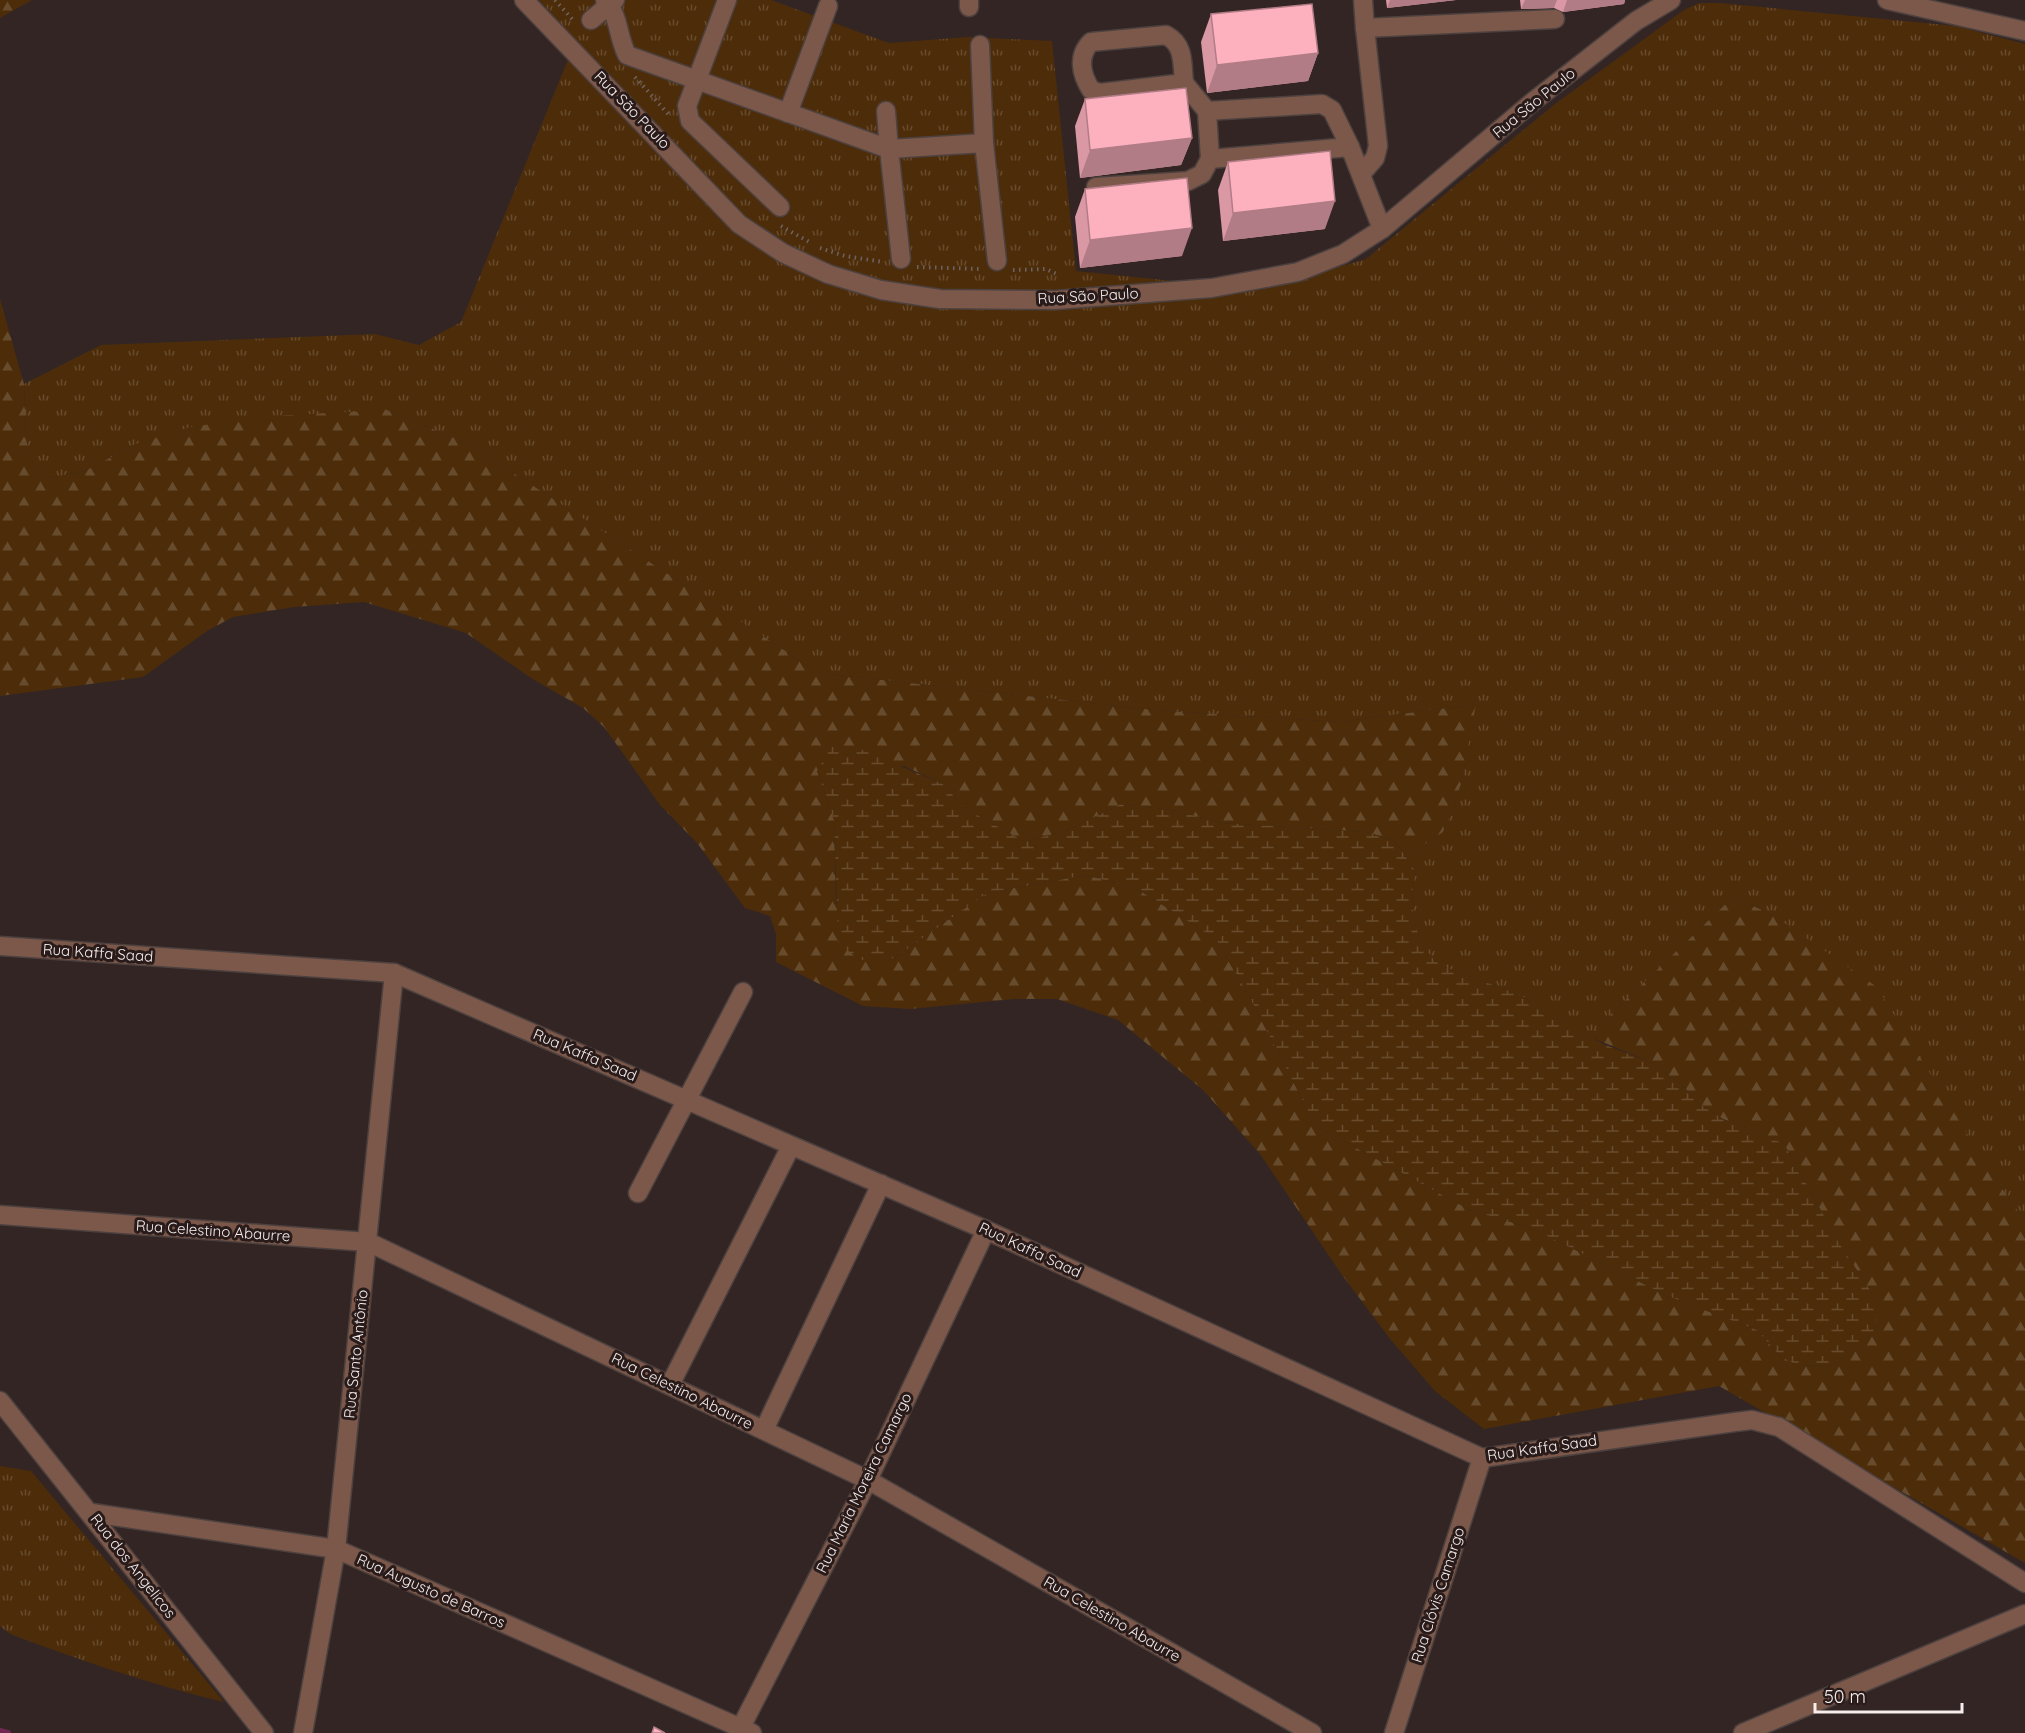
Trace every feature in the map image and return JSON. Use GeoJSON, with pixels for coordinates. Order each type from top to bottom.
{"type":"FeatureCollection","features":[{"type":"Feature","properties":{"kind":"street","name":"Rua São Paulo"},"geometry":{"type":"LineString","coordinates":[[524,0],[739,224],[783,253],[828,274],[881,290],[940,299],[1056,300],[1212,288],[1298,272],[1342,254],[1382,229],[1535,100],[1636,21],[1671,0]]}},
{"type":"Feature","properties":{"kind":"street"},"geometry":{"type":"LineString","coordinates":[[727,0],[687,106],[690,121],[780,207]]}},
{"type":"Feature","properties":{"kind":"street"},"geometry":{"type":"LineString","coordinates":[[1360,174],[1375,158],[1378,146],[1363,0]]}},
{"type":"Feature","properties":{"kind":"street"},"geometry":{"type":"LineString","coordinates":[[1887,0],[2025,31]]}},
{"type":"Feature","properties":{"kind":"street"},"geometry":{"type":"LineString","coordinates":[[591,20],[610,2],[617,17],[619,37],[627,55],[889,149],[984,143]]}},
{"type":"Feature","properties":{"kind":"street"},"geometry":{"type":"LineString","coordinates":[[788,113],[828,6]]}},
{"type":"Feature","properties":{"kind":"street"},"geometry":{"type":"LineString","coordinates":[[1365,28],[1555,19]]}},
{"type":"Feature","properties":{"kind":"street"},"geometry":{"type":"LineString","coordinates":[[1096,187],[1188,181],[1202,174],[1210,159],[1207,111],[1184,83],[1180,49],[1176,40],[1166,35],[1091,42],[1083,51],[1081,61],[1091,90],[1100,93],[1184,83]]}},
{"type":"Feature","properties":{"kind":"street"},"geometry":{"type":"LineString","coordinates":[[980,45],[984,143],[997,261]]}},
{"type":"Feature","properties":{"kind":"street"},"geometry":{"type":"LineString","coordinates":[[1207,111],[1322,104],[1332,110],[1350,147],[1382,229]]}},
{"type":"Feature","properties":{"kind":"street"},"geometry":{"type":"LineString","coordinates":[[886,111],[901,259]]}},
{"type":"Feature","properties":{"kind":"street"},"geometry":{"type":"LineString","coordinates":[[1210,159],[1350,147]]}},
{"type":"Feature","properties":{"kind":"street","name":"Rua Kaffa Saad"},"geometry":{"type":"LineString","coordinates":[[0,946],[394,973],[986,1230],[1482,1458],[1735,1422],[1766,1422],[1779,1427],[2025,1582]]}},
{"type":"Feature","properties":{"kind":"street","name":"Rua Santo Antônio"},"geometry":{"type":"LineString","coordinates":[[303,1733],[336,1549],[394,973]]}},
{"type":"Feature","properties":{"kind":"street"},"geometry":{"type":"LineString","coordinates":[[638,1193],[742,992]]}},
{"type":"Feature","properties":{"kind":"street"},"geometry":{"type":"LineString","coordinates":[[670,1386],[791,1146]]}},
{"type":"Feature","properties":{"kind":"street"},"geometry":{"type":"LineString","coordinates":[[764,1430],[881,1184]]}},
{"type":"Feature","properties":{"kind":"street","name":"Rua Celestino Abaurre"},"geometry":{"type":"LineString","coordinates":[[0,1215],[368,1242],[868,1480],[1312,1733]]}},
{"type":"Feature","properties":{"kind":"street","name":"Rua Maria Moreira Camargo"},"geometry":{"type":"LineString","coordinates":[[744,1731],[868,1480],[986,1230]]}},
{"type":"Feature","properties":{"kind":"street","name":"Rua dos Angelicos"},"geometry":{"type":"LineString","coordinates":[[0,1401],[92,1513],[264,1733]]}},
{"type":"Feature","properties":{"kind":"street","name":"Rua Clóvis Camargo"},"geometry":{"type":"LineString","coordinates":[[1394,1733],[1482,1458]]}},
{"type":"Feature","properties":{"kind":"street","name":"Rua Augusto de Barros"},"geometry":{"type":"LineString","coordinates":[[92,1513],[336,1549],[744,1731]]}},
{"type":"Feature","properties":{"kind":"street"},"geometry":{"type":"LineString","coordinates":[[1743,1733],[2025,1614]]}},
{"type":"Feature","properties":{"kind":"green space"},"geometry":{"type":"Polygon","coordinates":[[[0,0],[32,0],[0,18],[0,0]]]}},
{"type":"Feature","properties":{"kind":"green space"},"geometry":{"type":"Polygon","coordinates":[[[539,0],[771,0],[889,43],[968,37],[1052,41],[1076,271],[1260,290],[1366,259],[1555,104],[1684,10],[1699,3],[1720,3],[1956,26],[2025,44],[2025,1221],[1991,1173],[1773,915],[1733,897],[1588,1036],[1520,995],[1442,966],[1432,958],[1415,924],[1412,897],[1416,872],[1406,857],[1443,832],[1461,784],[1476,700],[1470,705],[1339,722],[1154,710],[819,673],[469,444],[387,410],[136,444],[85,471],[48,478],[35,470],[26,440],[24,384],[101,345],[375,334],[419,345],[461,322],[576,40],[539,0]]]}},
{"type":"Feature","properties":{"kind":"green space"},"geometry":{"type":"Polygon","coordinates":[[[0,299],[24,384],[26,440],[35,470],[48,478],[85,471],[136,444],[190,427],[270,416],[387,410],[469,444],[819,673],[1154,710],[1339,722],[1470,705],[1477,699],[1461,784],[1443,832],[1406,857],[1395,841],[1367,832],[1222,823],[1172,810],[1121,804],[1068,830],[1025,842],[963,807],[943,784],[904,766],[817,771],[834,820],[836,904],[894,958],[987,893],[1086,875],[1139,890],[1216,939],[1248,994],[1316,1126],[1470,1210],[1531,1228],[1668,1296],[1757,1330],[1780,1356],[1799,1366],[1831,1365],[1862,1347],[1877,1326],[1877,1301],[1839,1243],[1784,1144],[1723,1119],[1698,1103],[1683,1086],[1650,1062],[1588,1036],[1733,897],[1773,915],[1877,987],[1991,1173],[2025,1221],[2025,1563],[1719,1386],[1484,1429],[1435,1391],[1391,1340],[1342,1275],[1260,1154],[1203,1090],[1118,1020],[1057,999],[1014,999],[910,1009],[863,1006],[776,962],[776,934],[770,916],[745,908],[697,843],[660,805],[604,727],[583,708],[531,678],[466,633],[364,602],[294,607],[233,617],[207,631],[143,677],[0,696],[0,299]]]}},
{"type":"Feature","properties":{"kind":"green space"},"geometry":{"type":"Polygon","coordinates":[[[832,746],[860,749],[943,784],[963,807],[1025,842],[1068,830],[1121,804],[1172,810],[1222,823],[1367,832],[1395,841],[1416,872],[1412,897],[1415,924],[1419,936],[1432,958],[1442,966],[1520,995],[1603,1044],[1650,1062],[1683,1086],[1698,1103],[1723,1119],[1784,1144],[1839,1243],[1877,1301],[1877,1326],[1862,1347],[1831,1365],[1799,1366],[1780,1356],[1757,1330],[1668,1296],[1531,1228],[1470,1210],[1316,1126],[1248,994],[1216,939],[1139,890],[1086,875],[987,893],[894,958],[859,960],[838,942],[834,820],[817,771],[832,746]]]}},
{"type":"Feature","properties":{"kind":"green space"},"geometry":{"type":"Polygon","coordinates":[[[0,1466],[31,1471],[224,1702],[143,1680],[89,1662],[10,1634],[0,1626],[0,1466]]]}},
{"type":"Feature","properties":{"kind":"building"},"geometry":{"type":"Polygon","coordinates":[[[1312,4],[1318,53],[1217,65],[1211,14],[1312,4]]]}},
{"type":"Feature","properties":{"kind":"building"},"geometry":{"type":"Polygon","coordinates":[[[1186,88],[1192,138],[1090,150],[1085,99],[1186,88]]]}},
{"type":"Feature","properties":{"kind":"building"},"geometry":{"type":"Polygon","coordinates":[[[1330,151],[1335,201],[1233,213],[1228,162],[1330,151]]]}},
{"type":"Feature","properties":{"kind":"building"},"geometry":{"type":"Polygon","coordinates":[[[1187,178],[1192,228],[1090,240],[1085,189],[1187,178]]]}},
{"type":"Feature","properties":{"kind":"building"},"geometry":{"type":"Polygon","coordinates":[[[654,1727],[665,1733],[652,1733],[654,1727]]]}},
{"type":"Feature","properties":{"kind":"waterway"},"geometry":{"type":"LineString","coordinates":[[0,1731],[8,1733]]}}]}
